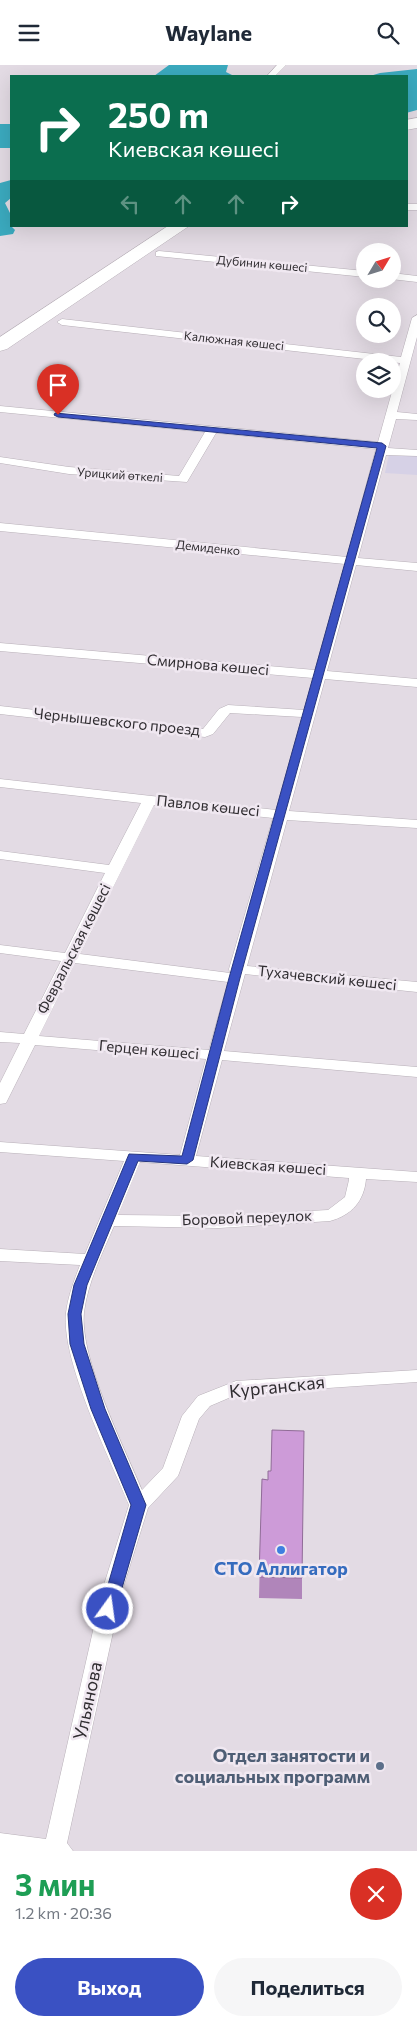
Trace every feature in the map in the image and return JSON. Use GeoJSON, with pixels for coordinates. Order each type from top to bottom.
{"type":"FeatureCollection","features":[{"type":"Feature","properties":{"kind":"highway"},"geometry":{"type":"LineString","coordinates":[[0,345],[178,227]]}},
{"type":"Feature","properties":{"kind":"street"},"geometry":{"type":"LineString","coordinates":[[272,75],[282,65]]}},
{"type":"Feature","properties":{"kind":"street","name":"Дубинин көшесі"},"geometry":{"type":"LineString","coordinates":[[158,254],[356,273]]}},
{"type":"Feature","properties":{"kind":"street"},"geometry":{"type":"LineString","coordinates":[[401,277],[417,279]]}},
{"type":"Feature","properties":{"kind":"street"},"geometry":{"type":"LineString","coordinates":[[187,1160],[236,974],[320,675],[417,317]]}},
{"type":"Feature","properties":{"kind":"street","name":"Калюжная көшесі"},"geometry":{"type":"LineString","coordinates":[[62,322],[406,361]]}},
{"type":"Feature","properties":{"kind":"street"},"geometry":{"type":"LineString","coordinates":[[0,409],[417,453]]}},
{"type":"Feature","properties":{"kind":"street"},"geometry":{"type":"LineString","coordinates":[[390,415],[417,417]]}},
{"type":"Feature","properties":{"kind":"street","name":"Урицкий өткелі"},"geometry":{"type":"LineString","coordinates":[[0,460],[65,471],[183,480],[212,430]]}},
{"type":"Feature","properties":{"kind":"street","name":"Демиденко"},"geometry":{"type":"LineString","coordinates":[[0,527],[417,567]]}},
{"type":"Feature","properties":{"kind":"street","name":"Смирнова көшесі"},"geometry":{"type":"LineString","coordinates":[[0,647],[417,683]]}},
{"type":"Feature","properties":{"kind":"street","name":"Чернышевского проезд"},"geometry":{"type":"LineString","coordinates":[[0,710],[205,733],[211,730],[223,711],[234,708],[309,713]]}},
{"type":"Feature","properties":{"kind":"street","name":"Павлов көшесі"},"geometry":{"type":"LineString","coordinates":[[0,783],[281,815],[417,824]]}},
{"type":"Feature","properties":{"kind":"street","name":"Февральская көшесі"},"geometry":{"type":"LineString","coordinates":[[0,1099],[27,1040],[71,958],[149,800]]}},
{"type":"Feature","properties":{"kind":"street"},"geometry":{"type":"LineString","coordinates":[[0,855],[114,871]]}},
{"type":"Feature","properties":{"kind":"street","name":"Тухачевский көшесі"},"geometry":{"type":"LineString","coordinates":[[0,949],[236,974],[417,987]]}},
{"type":"Feature","properties":{"kind":"street","name":"Герцен көшесі"},"geometry":{"type":"LineString","coordinates":[[0,1037],[417,1072]]}},
{"type":"Feature","properties":{"kind":"street","name":"Киевская көшесі"},"geometry":{"type":"LineString","coordinates":[[0,1147],[417,1177]]}},
{"type":"Feature","properties":{"kind":"street"},"geometry":{"type":"LineString","coordinates":[[134,1156],[80,1285],[75,1314],[77,1344],[98,1409],[138,1505]]}},
{"type":"Feature","properties":{"kind":"street","name":"Боровой переулок"},"geometry":{"type":"LineString","coordinates":[[108,1220],[219,1222],[330,1215],[345,1208],[356,1195],[358,1172]]}},
{"type":"Feature","properties":{"kind":"street"},"geometry":{"type":"LineString","coordinates":[[0,1255],[91,1260]]}},
{"type":"Feature","properties":{"kind":"street","name":"Курганская"},"geometry":{"type":"LineString","coordinates":[[138,1505],[171,1471],[191,1416],[204,1401],[221,1392],[236,1388],[417,1376]]}},
{"type":"Feature","properties":{"kind":"street","name":"Ульянова"},"geometry":{"type":"LineString","coordinates":[[57,1851],[112,1591],[138,1505]]}},
{"type":"Feature","properties":{"kind":"street"},"geometry":{"type":"LineString","coordinates":[[0,1842],[57,1851]]}},
{"type":"Feature","properties":{"kind":"shaded area"},"geometry":{"type":"Polygon","coordinates":[[[389,454],[417,456],[417,475],[385,473],[389,454]]]}},
{"type":"Feature","properties":{"kind":"water"},"geometry":{"type":"Polygon","coordinates":[[[169,65],[228,65],[226,72],[232,75],[155,75],[169,65]]]}},
{"type":"Feature","properties":{"kind":"water"},"geometry":{"type":"Polygon","coordinates":[[[417,69],[417,110],[408,112],[408,75],[373,75],[417,69]]]}},
{"type":"Feature","properties":{"kind":"water"},"geometry":{"type":"Polygon","coordinates":[[[0,124],[10,124],[10,148],[0,148],[0,124]]]}},
{"type":"Feature","properties":{"kind":"water"},"geometry":{"type":"Polygon","coordinates":[[[10,180],[10,199],[5,203],[10,213],[10,227],[15,230],[13,234],[0,236],[0,183],[10,180]]]}},
{"type":"Feature","properties":{"kind":"building","name":"СТО Аллигатор"},"geometry":{"type":"Polygon","coordinates":[[[272,1430],[304,1431],[302,1578],[259,1577],[262,1479],[268,1480],[268,1471],[271,1471],[272,1430]]]}},
{"type":"Feature","properties":{"kind":"place","name":"СТО Аллигатор"},"geometry":{"type":"Point","coordinates":[281,1550]}},
{"type":"Feature","properties":{"kind":"place","name":"Отдел занятости и социальных программ"},"geometry":{"type":"Point","coordinates":[380,1766]}},
{"type":"Feature","properties":{"kind":"route"},"geometry":{"type":"LineString","coordinates":[[58,415],[382,446],[281,815],[234,978],[187,1160],[134,1156],[80,1285],[75,1314],[77,1344],[98,1409],[138,1505],[108,1609]]}}]}
